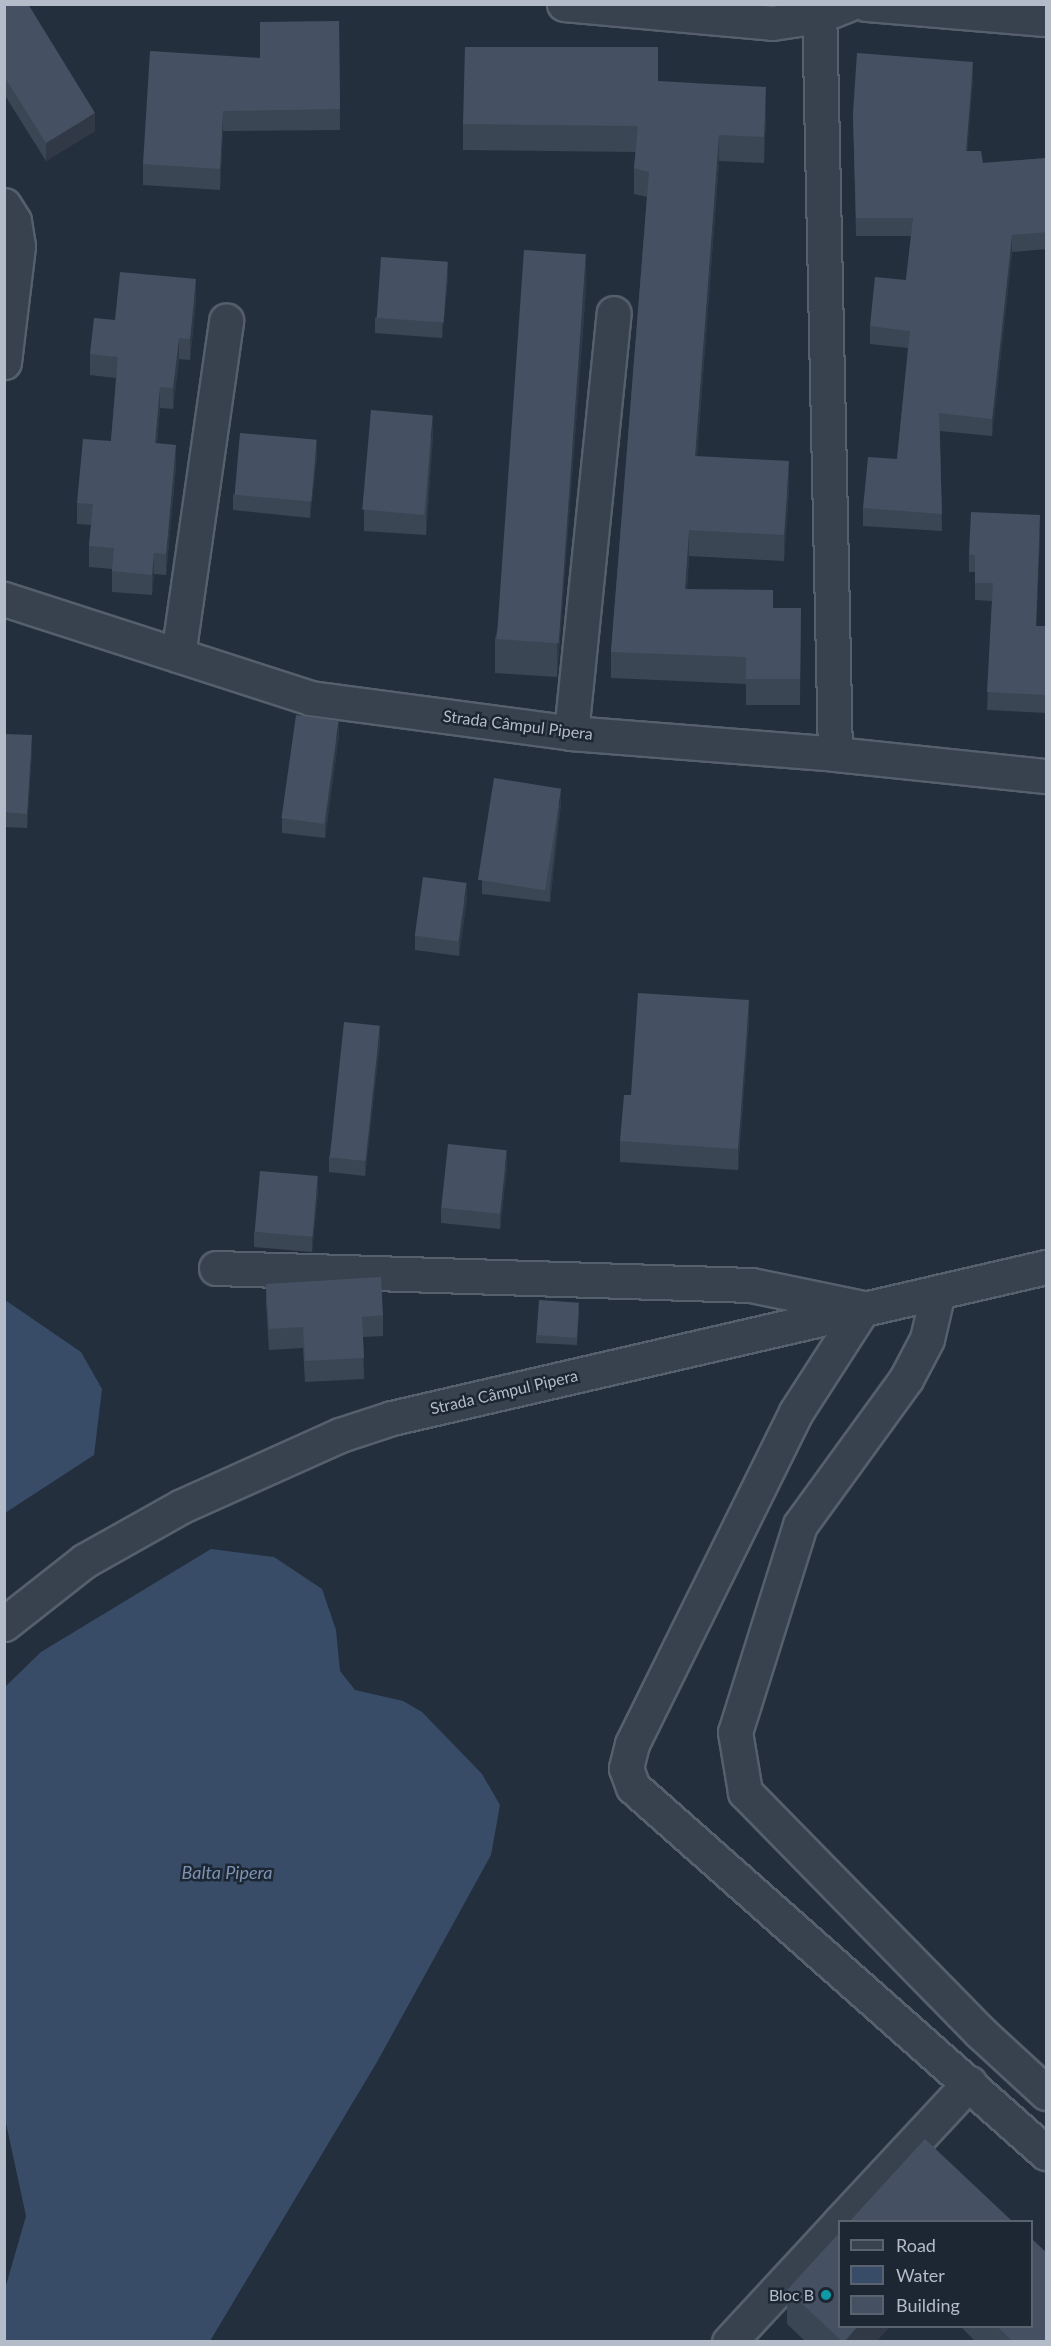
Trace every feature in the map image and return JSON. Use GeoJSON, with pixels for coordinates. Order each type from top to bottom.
{"type":"FeatureCollection","features":[{"type":"Feature","properties":{"kind":"street"},"geometry":{"type":"LineString","coordinates":[[564,4],[772,24],[829,8],[835,754]]}},
{"type":"Feature","properties":{"kind":"street"},"geometry":{"type":"LineString","coordinates":[[866,4],[1047,19]]}},
{"type":"Feature","properties":{"kind":"street"},"geometry":{"type":"LineString","coordinates":[[4,205],[15,222],[18,246],[4,363]]}},
{"type":"Feature","properties":{"kind":"street"},"geometry":{"type":"LineString","coordinates":[[571,733],[614,313]]}},
{"type":"Feature","properties":{"kind":"street"},"geometry":{"type":"LineString","coordinates":[[178,655],[226,320]]}},
{"type":"Feature","properties":{"kind":"street","name":"Strada Câmpul Pipera"},"geometry":{"type":"LineString","coordinates":[[4,599],[310,698],[571,733],[835,754],[1047,776]]}},
{"type":"Feature","properties":{"kind":"street","name":"Strada Câmpul Pipera"},"geometry":{"type":"LineString","coordinates":[[4,1624],[84,1561],[182,1506],[340,1435],[392,1418],[1047,1267]]}},
{"type":"Feature","properties":{"kind":"street"},"geometry":{"type":"LineString","coordinates":[[216,1268],[751,1285],[863,1308],[796,1412],[632,1744],[626,1768],[633,1787],[1047,2153]]}},
{"type":"Feature","properties":{"kind":"street"},"geometry":{"type":"LineString","coordinates":[[938,1292],[927,1339],[906,1379],[800,1525],[735,1732],[745,1792],[980,2032],[1047,2093]]}},
{"type":"Feature","properties":{"kind":"street"},"geometry":{"type":"LineString","coordinates":[[842,2220],[969,2083]]}},
{"type":"Feature","properties":{"kind":"street"},"geometry":{"type":"LineString","coordinates":[[729,2342],[838,2224]]}},
{"type":"Feature","properties":{"kind":"water"},"geometry":{"type":"Polygon","coordinates":[[[5,1300],[81,1352],[102,1389],[94,1455],[5,1513],[5,1300]]]}},
{"type":"Feature","properties":{"kind":"water","name":"Balta Pipera"},"geometry":{"type":"Polygon","coordinates":[[[211,1549],[274,1557],[322,1589],[336,1630],[340,1671],[355,1690],[403,1701],[422,1712],[482,1774],[500,1805],[491,1855],[377,2062],[210,2341],[5,2341],[5,2289],[26,2216],[4,2114],[5,1687],[41,1652],[211,1549]]]}},
{"type":"Feature","properties":{"kind":"building"},"geometry":{"type":"Polygon","coordinates":[[[4,4],[28,4],[95,113],[46,143],[4,76],[4,4]]]}},
{"type":"Feature","properties":{"kind":"building"},"geometry":{"type":"Polygon","coordinates":[[[339,21],[340,109],[223,111],[220,169],[143,164],[150,51],[260,58],[260,22],[339,21]]]}},
{"type":"Feature","properties":{"kind":"building"},"geometry":{"type":"Polygon","coordinates":[[[465,47],[658,47],[658,81],[766,87],[764,137],[719,135],[695,456],[789,461],[784,535],[689,530],[685,589],[773,590],[773,608],[801,608],[800,679],[746,679],[746,657],[611,652],[649,172],[634,168],[638,126],[463,124],[465,47]]]}},
{"type":"Feature","properties":{"kind":"building"},"geometry":{"type":"Polygon","coordinates":[[[857,53],[973,62],[966,151],[981,151],[983,163],[1047,158],[1047,232],[1012,235],[992,419],[939,413],[942,514],[863,508],[868,457],[897,459],[910,331],[870,326],[875,277],[906,280],[913,218],[856,218],[853,113],[857,53]]]}},
{"type":"Feature","properties":{"kind":"building"},"geometry":{"type":"Polygon","coordinates":[[[524,250],[586,254],[559,643],[497,639],[524,250]]]}},
{"type":"Feature","properties":{"kind":"building"},"geometry":{"type":"Polygon","coordinates":[[[381,257],[448,262],[444,323],[377,318],[381,257]]]}},
{"type":"Feature","properties":{"kind":"building"},"geometry":{"type":"Polygon","coordinates":[[[120,272],[196,279],[190,339],[179,338],[173,388],[160,387],[155,443],[176,445],[166,554],[154,553],[152,575],[112,571],[114,548],[89,546],[93,504],[77,503],[83,439],[111,441],[118,357],[90,354],[94,318],[115,320],[120,272]]]}},
{"type":"Feature","properties":{"kind":"building"},"geometry":{"type":"Polygon","coordinates":[[[371,410],[433,415],[424,515],[362,510],[371,410]]]}},
{"type":"Feature","properties":{"kind":"building"},"geometry":{"type":"Polygon","coordinates":[[[240,433],[317,440],[311,501],[235,495],[240,433]]]}},
{"type":"Feature","properties":{"kind":"building"},"geometry":{"type":"Polygon","coordinates":[[[971,512],[1040,515],[1036,626],[1047,626],[1047,695],[987,692],[993,583],[975,583],[975,555],[969,554],[971,512]]]}},
{"type":"Feature","properties":{"kind":"building"},"geometry":{"type":"Polygon","coordinates":[[[296,715],[339,721],[324,824],[282,818],[296,715]]]}},
{"type":"Feature","properties":{"kind":"building"},"geometry":{"type":"Polygon","coordinates":[[[4,734],[32,735],[27,814],[4,812],[4,734]]]}},
{"type":"Feature","properties":{"kind":"building"},"geometry":{"type":"Polygon","coordinates":[[[494,778],[561,789],[545,890],[478,880],[494,778]]]}},
{"type":"Feature","properties":{"kind":"building"},"geometry":{"type":"Polygon","coordinates":[[[423,877],[467,883],[458,942],[415,935],[423,877]]]}},
{"type":"Feature","properties":{"kind":"building"},"geometry":{"type":"Polygon","coordinates":[[[638,993],[749,1000],[738,1149],[620,1141],[624,1095],[631,1095],[638,993]]]}},
{"type":"Feature","properties":{"kind":"building"},"geometry":{"type":"Polygon","coordinates":[[[344,1022],[380,1026],[366,1161],[330,1157],[344,1022]]]}},
{"type":"Feature","properties":{"kind":"building"},"geometry":{"type":"Polygon","coordinates":[[[448,1144],[507,1150],[500,1214],[441,1208],[448,1144]]]}},
{"type":"Feature","properties":{"kind":"building"},"geometry":{"type":"Polygon","coordinates":[[[260,1171],[318,1176],[312,1237],[255,1232],[260,1171]]]}},
{"type":"Feature","properties":{"kind":"building"},"geometry":{"type":"Polygon","coordinates":[[[381,1277],[383,1315],[362,1317],[364,1358],[305,1361],[303,1327],[269,1329],[266,1284],[381,1277]]]}},
{"type":"Feature","properties":{"kind":"building"},"geometry":{"type":"Polygon","coordinates":[[[539,1300],[579,1303],[576,1338],[537,1335],[539,1300]]]}},
{"type":"Feature","properties":{"kind":"building"},"geometry":{"type":"Polygon","coordinates":[[[925,2139],[1011,2220],[851,2220],[925,2139]]]}},
{"type":"Feature","properties":{"kind":"building"},"geometry":{"type":"Polygon","coordinates":[[[838,2234],[838,2328],[856,2328],[843,2342],[787,2290],[838,2234]]]}},
{"type":"Feature","properties":{"kind":"building"},"geometry":{"type":"Polygon","coordinates":[[[1033,2240],[1047,2253],[1047,2342],[1013,2342],[999,2328],[1033,2328],[1033,2240]]]}},
{"type":"Feature","properties":{"kind":"place","name":"Bloc B"},"geometry":{"type":"Point","coordinates":[826,2295]}}]}
